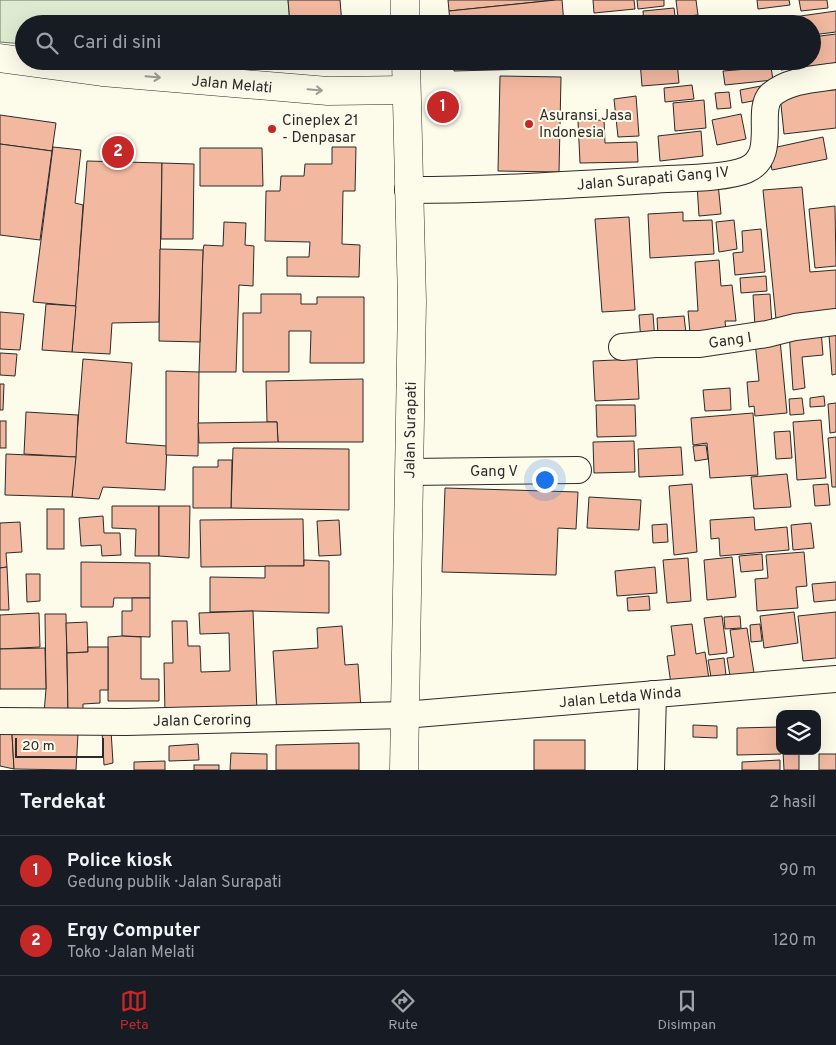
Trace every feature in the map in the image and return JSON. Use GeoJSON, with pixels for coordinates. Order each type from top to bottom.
{"type":"FeatureCollection","features":[{"type":"Feature","properties":{"kind":"main road"},"geometry":{"type":"LineString","coordinates":[[405,0],[405,15]]}},
{"type":"Feature","properties":{"kind":"main road","name":"Jalan Melati"},"geometry":{"type":"LineString","coordinates":[[0,58],[15,60]]}},
{"type":"Feature","properties":{"kind":"main road","name":"Jalan Melati"},"geometry":{"type":"LineString","coordinates":[[87,70],[328,91],[406,90]]}},
{"type":"Feature","properties":{"kind":"main road","name":"Jalan Surapati"},"geometry":{"type":"LineString","coordinates":[[404,770],[412,301],[406,70]]}},
{"type":"Feature","properties":{"kind":"street","name":"Jalan Surapati Gang IV"},"geometry":{"type":"LineString","coordinates":[[408,190],[476,190],[573,185],[708,176],[746,170],[760,158],[765,137],[766,109],[771,95],[783,87],[836,76]]}},
{"type":"Feature","properties":{"kind":"street","name":"Gang I"},"geometry":{"type":"LineString","coordinates":[[622,347],[655,344],[700,344],[767,334],[795,327],[836,322]]}},
{"type":"Feature","properties":{"kind":"street","name":"Gang V"},"geometry":{"type":"LineString","coordinates":[[410,472],[578,470]]}},
{"type":"Feature","properties":{"kind":"street","name":"Jalan Letda Winda"},"geometry":{"type":"LineString","coordinates":[[404,715],[836,679]]}},
{"type":"Feature","properties":{"kind":"street"},"geometry":{"type":"LineString","coordinates":[[651,770],[653,694]]}},
{"type":"Feature","properties":{"kind":"street","name":"Jalan Ceroring"},"geometry":{"type":"LineString","coordinates":[[0,721],[126,722],[404,715]]}},
{"type":"Feature","properties":{"kind":"green space"},"geometry":{"type":"Polygon","coordinates":[[[0,0],[288,0],[289,15],[15,15],[15,43],[0,42],[0,0]]]}},
{"type":"Feature","properties":{"kind":"building"},"geometry":{"type":"Polygon","coordinates":[[[288,0],[340,0],[341,15],[289,15],[288,0]]]}},
{"type":"Feature","properties":{"kind":"building"},"geometry":{"type":"Polygon","coordinates":[[[448,0],[556,0],[449,11],[448,0]]]}},
{"type":"Feature","properties":{"kind":"building"},"geometry":{"type":"Polygon","coordinates":[[[562,0],[563,15],[449,15],[449,11],[562,0]]]}},
{"type":"Feature","properties":{"kind":"building"},"geometry":{"type":"Polygon","coordinates":[[[593,0],[634,0],[635,9],[594,13],[593,0]]]}},
{"type":"Feature","properties":{"kind":"building"},"geometry":{"type":"Polygon","coordinates":[[[637,0],[664,0],[664,6],[638,9],[637,0]]]}},
{"type":"Feature","properties":{"kind":"building"},"geometry":{"type":"Polygon","coordinates":[[[676,0],[696,0],[698,15],[678,15],[676,0]]]}},
{"type":"Feature","properties":{"kind":"building"},"geometry":{"type":"Polygon","coordinates":[[[757,0],[789,0],[790,5],[758,9],[757,0]]]}},
{"type":"Feature","properties":{"kind":"building"},"geometry":{"type":"Polygon","coordinates":[[[799,0],[827,0],[828,8],[801,11],[799,0]]]}},
{"type":"Feature","properties":{"kind":"building"},"geometry":{"type":"Polygon","coordinates":[[[674,8],[675,15],[643,15],[643,11],[674,8]]]}},
{"type":"Feature","properties":{"kind":"building"},"geometry":{"type":"Polygon","coordinates":[[[836,11],[836,32],[821,34],[821,15],[808,15],[836,11]]]}},
{"type":"Feature","properties":{"kind":"building"},"geometry":{"type":"Polygon","coordinates":[[[836,34],[836,63],[821,65],[821,36],[836,34]]]}},
{"type":"Feature","properties":{"kind":"building"},"geometry":{"type":"Polygon","coordinates":[[[454,70],[492,70],[454,71],[454,70]]]}},
{"type":"Feature","properties":{"kind":"building"},"geometry":{"type":"Polygon","coordinates":[[[641,70],[678,70],[679,83],[642,86],[641,70]]]}},
{"type":"Feature","properties":{"kind":"building"},"geometry":{"type":"Polygon","coordinates":[[[771,70],[773,80],[725,85],[723,71],[771,70]]]}},
{"type":"Feature","properties":{"kind":"building","name":"Asuransi Jasa Indonesia"},"geometry":{"type":"Polygon","coordinates":[[[500,76],[561,77],[559,172],[498,171],[500,76]]]}},
{"type":"Feature","properties":{"kind":"building"},"geometry":{"type":"Polygon","coordinates":[[[692,85],[694,99],[665,102],[664,88],[692,85]]]}},
{"type":"Feature","properties":{"kind":"building"},"geometry":{"type":"Polygon","coordinates":[[[761,86],[763,99],[742,103],[740,90],[761,86]]]}},
{"type":"Feature","properties":{"kind":"building"},"geometry":{"type":"Polygon","coordinates":[[[836,89],[836,128],[784,134],[780,95],[836,89]]]}},
{"type":"Feature","properties":{"kind":"building"},"geometry":{"type":"Polygon","coordinates":[[[729,92],[731,108],[717,109],[715,93],[729,92]]]}},
{"type":"Feature","properties":{"kind":"building"},"geometry":{"type":"Polygon","coordinates":[[[636,96],[639,136],[618,137],[614,99],[636,96]]]}},
{"type":"Feature","properties":{"kind":"building"},"geometry":{"type":"Polygon","coordinates":[[[704,100],[706,128],[675,131],[673,103],[704,100]]]}},
{"type":"Feature","properties":{"kind":"building"},"geometry":{"type":"Polygon","coordinates":[[[741,114],[746,139],[717,145],[712,120],[741,114]]]}},
{"type":"Feature","properties":{"kind":"building"},"geometry":{"type":"Polygon","coordinates":[[[0,115],[56,123],[52,151],[0,144],[0,115]]]}},
{"type":"Feature","properties":{"kind":"building"},"geometry":{"type":"Polygon","coordinates":[[[604,120],[605,143],[637,142],[638,162],[580,163],[578,121],[604,120]]]}},
{"type":"Feature","properties":{"kind":"building"},"geometry":{"type":"Polygon","coordinates":[[[701,131],[703,156],[660,161],[658,136],[701,131]]]}},
{"type":"Feature","properties":{"kind":"building"},"geometry":{"type":"Polygon","coordinates":[[[823,137],[827,159],[772,170],[768,149],[823,137]]]}},
{"type":"Feature","properties":{"kind":"building"},"geometry":{"type":"Polygon","coordinates":[[[0,144],[52,151],[40,240],[0,235],[0,144]]]}},
{"type":"Feature","properties":{"kind":"building"},"geometry":{"type":"Polygon","coordinates":[[[53,147],[81,150],[75,203],[83,205],[76,306],[33,302],[53,147]]]}},
{"type":"Feature","properties":{"kind":"building"},"geometry":{"type":"Polygon","coordinates":[[[332,147],[356,147],[355,191],[343,191],[342,244],[360,245],[359,277],[287,276],[287,257],[309,257],[310,242],[265,241],[266,191],[280,191],[281,176],[304,176],[305,164],[332,164],[332,147]]]}},
{"type":"Feature","properties":{"kind":"building"},"geometry":{"type":"Polygon","coordinates":[[[200,148],[262,148],[263,186],[200,186],[200,148]]]}},
{"type":"Feature","properties":{"kind":"building"},"geometry":{"type":"Polygon","coordinates":[[[87,161],[162,163],[159,322],[112,323],[110,354],[72,352],[87,161]]]}},
{"type":"Feature","properties":{"kind":"building"},"geometry":{"type":"Polygon","coordinates":[[[162,163],[194,164],[193,239],[161,239],[162,163]]]}},
{"type":"Feature","properties":{"kind":"building"},"geometry":{"type":"Polygon","coordinates":[[[718,183],[721,214],[699,216],[697,185],[718,183]]]}},
{"type":"Feature","properties":{"kind":"building"},"geometry":{"type":"Polygon","coordinates":[[[802,187],[810,272],[836,270],[836,313],[776,319],[763,190],[802,187]]]}},
{"type":"Feature","properties":{"kind":"building"},"geometry":{"type":"Polygon","coordinates":[[[835,206],[836,266],[815,268],[809,209],[835,206]]]}},
{"type":"Feature","properties":{"kind":"building"},"geometry":{"type":"Polygon","coordinates":[[[683,212],[683,221],[712,220],[714,254],[650,258],[648,214],[683,212]]]}},
{"type":"Feature","properties":{"kind":"building"},"geometry":{"type":"Polygon","coordinates":[[[629,217],[635,310],[602,312],[595,219],[629,217]]]}},
{"type":"Feature","properties":{"kind":"building"},"geometry":{"type":"Polygon","coordinates":[[[734,220],[737,249],[719,252],[716,222],[734,220]]]}},
{"type":"Feature","properties":{"kind":"building"},"geometry":{"type":"Polygon","coordinates":[[[224,222],[246,223],[245,245],[254,246],[253,286],[239,285],[236,372],[199,372],[203,250],[204,245],[223,246],[224,222]]]}},
{"type":"Feature","properties":{"kind":"building"},"geometry":{"type":"Polygon","coordinates":[[[761,229],[765,272],[735,275],[733,253],[743,252],[742,231],[761,229]]]}},
{"type":"Feature","properties":{"kind":"building"},"geometry":{"type":"Polygon","coordinates":[[[160,249],[203,250],[200,342],[159,341],[160,249]]]}},
{"type":"Feature","properties":{"kind":"building"},"geometry":{"type":"Polygon","coordinates":[[[719,260],[721,286],[732,285],[736,321],[725,321],[726,330],[690,333],[688,311],[698,311],[695,262],[719,260]]]}},
{"type":"Feature","properties":{"kind":"building"},"geometry":{"type":"Polygon","coordinates":[[[766,276],[767,291],[741,293],[740,278],[766,276]]]}},
{"type":"Feature","properties":{"kind":"building"},"geometry":{"type":"Polygon","coordinates":[[[261,294],[301,294],[301,304],[317,304],[317,297],[364,297],[364,363],[310,363],[311,331],[289,331],[289,372],[243,372],[243,313],[261,313],[261,294]]]}},
{"type":"Feature","properties":{"kind":"building"},"geometry":{"type":"Polygon","coordinates":[[[770,294],[772,325],[755,326],[753,295],[770,294]]]}},
{"type":"Feature","properties":{"kind":"building"},"geometry":{"type":"Polygon","coordinates":[[[46,304],[76,306],[72,352],[42,350],[46,304]]]}},
{"type":"Feature","properties":{"kind":"building"},"geometry":{"type":"Polygon","coordinates":[[[0,312],[24,314],[20,350],[0,349],[0,312]]]}},
{"type":"Feature","properties":{"kind":"building"},"geometry":{"type":"Polygon","coordinates":[[[653,314],[655,341],[641,342],[639,315],[653,314]]]}},
{"type":"Feature","properties":{"kind":"building"},"geometry":{"type":"Polygon","coordinates":[[[684,316],[686,333],[658,335],[657,318],[684,316]]]}},
{"type":"Feature","properties":{"kind":"building"},"geometry":{"type":"Polygon","coordinates":[[[821,330],[823,355],[802,357],[805,388],[793,390],[789,332],[821,330]]]}},
{"type":"Feature","properties":{"kind":"building"},"geometry":{"type":"Polygon","coordinates":[[[829,335],[836,335],[836,374],[832,375],[829,335]]]}},
{"type":"Feature","properties":{"kind":"building"},"geometry":{"type":"Polygon","coordinates":[[[780,340],[787,413],[755,416],[754,406],[749,407],[747,382],[759,381],[755,342],[780,340]]]}},
{"type":"Feature","properties":{"kind":"building"},"geometry":{"type":"Polygon","coordinates":[[[0,353],[17,354],[15,376],[0,375],[0,353]]]}},
{"type":"Feature","properties":{"kind":"building"},"geometry":{"type":"Polygon","coordinates":[[[83,359],[132,363],[126,443],[167,446],[165,490],[103,487],[99,499],[72,497],[83,359]]]}},
{"type":"Feature","properties":{"kind":"building"},"geometry":{"type":"Polygon","coordinates":[[[637,359],[639,399],[595,401],[593,361],[637,359]]]}},
{"type":"Feature","properties":{"kind":"building"},"geometry":{"type":"Polygon","coordinates":[[[166,371],[199,372],[198,456],[166,455],[166,371]]]}},
{"type":"Feature","properties":{"kind":"building"},"geometry":{"type":"Polygon","coordinates":[[[363,379],[363,442],[278,442],[277,422],[267,422],[266,381],[363,379]]]}},
{"type":"Feature","properties":{"kind":"building"},"geometry":{"type":"Polygon","coordinates":[[[0,384],[4,384],[3,410],[0,410],[0,384]]]}},
{"type":"Feature","properties":{"kind":"building"},"geometry":{"type":"Polygon","coordinates":[[[730,388],[731,410],[705,411],[703,390],[730,388]]]}},
{"type":"Feature","properties":{"kind":"building"},"geometry":{"type":"Polygon","coordinates":[[[824,396],[825,406],[810,407],[810,398],[824,396]]]}},
{"type":"Feature","properties":{"kind":"building"},"geometry":{"type":"Polygon","coordinates":[[[802,398],[804,414],[790,415],[789,399],[802,398]]]}},
{"type":"Feature","properties":{"kind":"building"},"geometry":{"type":"Polygon","coordinates":[[[836,403],[836,432],[830,433],[828,404],[836,403]]]}},
{"type":"Feature","properties":{"kind":"building"},"geometry":{"type":"Polygon","coordinates":[[[596,405],[635,405],[636,436],[597,437],[596,405]]]}},
{"type":"Feature","properties":{"kind":"building"},"geometry":{"type":"Polygon","coordinates":[[[26,412],[78,415],[76,457],[24,454],[26,412]]]}},
{"type":"Feature","properties":{"kind":"building"},"geometry":{"type":"Polygon","coordinates":[[[753,413],[758,475],[710,478],[707,443],[693,445],[691,418],[753,413]]]}},
{"type":"Feature","properties":{"kind":"building"},"geometry":{"type":"Polygon","coordinates":[[[821,420],[826,478],[797,480],[793,422],[821,420]]]}},
{"type":"Feature","properties":{"kind":"building"},"geometry":{"type":"Polygon","coordinates":[[[0,421],[6,421],[6,448],[0,448],[0,421]]]}},
{"type":"Feature","properties":{"kind":"building"},"geometry":{"type":"Polygon","coordinates":[[[277,422],[278,442],[199,443],[198,423],[277,422]]]}},
{"type":"Feature","properties":{"kind":"building"},"geometry":{"type":"Polygon","coordinates":[[[790,431],[792,458],[776,459],[774,432],[790,431]]]}},
{"type":"Feature","properties":{"kind":"building"},"geometry":{"type":"Polygon","coordinates":[[[836,437],[836,487],[832,487],[828,438],[836,437]]]}},
{"type":"Feature","properties":{"kind":"building"},"geometry":{"type":"Polygon","coordinates":[[[634,441],[635,472],[594,473],[593,442],[634,441]]]}},
{"type":"Feature","properties":{"kind":"building"},"geometry":{"type":"Polygon","coordinates":[[[706,445],[708,459],[695,461],[693,446],[706,445]]]}},
{"type":"Feature","properties":{"kind":"building"},"geometry":{"type":"Polygon","coordinates":[[[681,447],[683,475],[639,477],[638,449],[681,447]]]}},
{"type":"Feature","properties":{"kind":"building"},"geometry":{"type":"Polygon","coordinates":[[[233,448],[349,449],[349,510],[231,508],[233,448]]]}},
{"type":"Feature","properties":{"kind":"building"},"geometry":{"type":"Polygon","coordinates":[[[6,454],[76,457],[72,497],[5,495],[6,454]]]}},
{"type":"Feature","properties":{"kind":"building"},"geometry":{"type":"Polygon","coordinates":[[[218,460],[232,460],[231,508],[193,508],[193,467],[218,467],[218,460]]]}},
{"type":"Feature","properties":{"kind":"building"},"geometry":{"type":"Polygon","coordinates":[[[787,474],[791,507],[754,509],[751,477],[787,474]]]}},
{"type":"Feature","properties":{"kind":"building"},"geometry":{"type":"Polygon","coordinates":[[[692,484],[697,552],[674,555],[669,486],[692,484]]]}},
{"type":"Feature","properties":{"kind":"building"},"geometry":{"type":"Polygon","coordinates":[[[828,484],[830,505],[815,506],[813,485],[828,484]]]}},
{"type":"Feature","properties":{"kind":"building"},"geometry":{"type":"Polygon","coordinates":[[[445,488],[578,492],[576,529],[558,528],[556,575],[442,572],[445,488]]]}},
{"type":"Feature","properties":{"kind":"building"},"geometry":{"type":"Polygon","coordinates":[[[589,497],[641,500],[639,530],[587,528],[589,497]]]}},
{"type":"Feature","properties":{"kind":"building"},"geometry":{"type":"Polygon","coordinates":[[[112,506],[159,506],[159,556],[135,556],[136,529],[112,528],[112,506]]]}},
{"type":"Feature","properties":{"kind":"building"},"geometry":{"type":"Polygon","coordinates":[[[159,506],[190,506],[189,558],[159,556],[159,506]]]}},
{"type":"Feature","properties":{"kind":"building"},"geometry":{"type":"Polygon","coordinates":[[[47,509],[64,509],[64,549],[47,549],[47,509]]]}},
{"type":"Feature","properties":{"kind":"building"},"geometry":{"type":"Polygon","coordinates":[[[103,516],[104,533],[120,533],[121,555],[102,556],[101,545],[81,546],[79,518],[103,516]]]}},
{"type":"Feature","properties":{"kind":"building"},"geometry":{"type":"Polygon","coordinates":[[[754,517],[755,530],[787,527],[789,550],[720,556],[719,538],[711,539],[710,520],[754,517]]]}},
{"type":"Feature","properties":{"kind":"building"},"geometry":{"type":"Polygon","coordinates":[[[303,519],[304,566],[201,567],[200,520],[303,519]]]}},
{"type":"Feature","properties":{"kind":"building"},"geometry":{"type":"Polygon","coordinates":[[[339,520],[341,555],[319,556],[317,521],[339,520]]]}},
{"type":"Feature","properties":{"kind":"building"},"geometry":{"type":"Polygon","coordinates":[[[20,522],[22,552],[6,553],[7,567],[0,568],[0,523],[20,522]]]}},
{"type":"Feature","properties":{"kind":"building"},"geometry":{"type":"Polygon","coordinates":[[[811,523],[814,548],[793,550],[791,525],[811,523]]]}},
{"type":"Feature","properties":{"kind":"building"},"geometry":{"type":"Polygon","coordinates":[[[667,524],[668,542],[653,543],[652,525],[667,524]]]}},
{"type":"Feature","properties":{"kind":"building"},"geometry":{"type":"Polygon","coordinates":[[[804,552],[807,586],[796,587],[798,608],[757,611],[755,579],[768,578],[766,555],[804,552]]]}},
{"type":"Feature","properties":{"kind":"building"},"geometry":{"type":"Polygon","coordinates":[[[762,554],[763,570],[741,572],[739,556],[762,554]]]}},
{"type":"Feature","properties":{"kind":"building"},"geometry":{"type":"Polygon","coordinates":[[[732,557],[736,597],[707,600],[704,560],[732,557]]]}},
{"type":"Feature","properties":{"kind":"building"},"geometry":{"type":"Polygon","coordinates":[[[688,558],[691,601],[667,603],[663,560],[688,558]]]}},
{"type":"Feature","properties":{"kind":"building"},"geometry":{"type":"Polygon","coordinates":[[[304,560],[329,561],[329,613],[210,612],[210,577],[265,578],[265,566],[304,566],[304,560]]]}},
{"type":"Feature","properties":{"kind":"building"},"geometry":{"type":"Polygon","coordinates":[[[81,562],[150,563],[150,598],[114,598],[113,607],[81,607],[81,562]]]}},
{"type":"Feature","properties":{"kind":"building"},"geometry":{"type":"Polygon","coordinates":[[[7,567],[9,610],[0,610],[0,568],[7,567]]]}},
{"type":"Feature","properties":{"kind":"building"},"geometry":{"type":"Polygon","coordinates":[[[655,567],[657,593],[617,596],[615,571],[655,567]]]}},
{"type":"Feature","properties":{"kind":"building"},"geometry":{"type":"Polygon","coordinates":[[[26,574],[40,574],[40,601],[27,602],[26,574]]]}},
{"type":"Feature","properties":{"kind":"building"},"geometry":{"type":"Polygon","coordinates":[[[836,582],[836,600],[814,602],[812,584],[836,582]]]}},
{"type":"Feature","properties":{"kind":"building"},"geometry":{"type":"Polygon","coordinates":[[[649,596],[650,610],[628,611],[627,598],[649,596]]]}},
{"type":"Feature","properties":{"kind":"building"},"geometry":{"type":"Polygon","coordinates":[[[132,598],[150,598],[150,637],[122,636],[122,611],[132,611],[132,598]]]}},
{"type":"Feature","properties":{"kind":"building"},"geometry":{"type":"Polygon","coordinates":[[[253,611],[257,712],[165,715],[164,663],[173,663],[172,621],[187,621],[188,646],[200,646],[201,672],[230,671],[229,633],[200,634],[199,613],[253,611]]]}},
{"type":"Feature","properties":{"kind":"building"},"geometry":{"type":"Polygon","coordinates":[[[794,612],[798,643],[764,648],[760,616],[794,612]]]}},
{"type":"Feature","properties":{"kind":"building"},"geometry":{"type":"Polygon","coordinates":[[[836,612],[836,658],[803,661],[798,616],[836,612]]]}},
{"type":"Feature","properties":{"kind":"building"},"geometry":{"type":"Polygon","coordinates":[[[39,613],[40,647],[0,649],[0,615],[39,613]]]}},
{"type":"Feature","properties":{"kind":"building"},"geometry":{"type":"Polygon","coordinates":[[[45,614],[66,614],[68,712],[44,713],[46,689],[45,614]]]}},
{"type":"Feature","properties":{"kind":"building"},"geometry":{"type":"Polygon","coordinates":[[[722,616],[727,653],[709,655],[704,618],[722,616]]]}},
{"type":"Feature","properties":{"kind":"building"},"geometry":{"type":"Polygon","coordinates":[[[740,616],[741,628],[725,629],[724,617],[740,616]]]}},
{"type":"Feature","properties":{"kind":"building"},"geometry":{"type":"Polygon","coordinates":[[[87,622],[88,652],[67,653],[66,623],[87,622]]]}},
{"type":"Feature","properties":{"kind":"building"},"geometry":{"type":"Polygon","coordinates":[[[692,624],[696,654],[705,652],[709,679],[671,684],[667,656],[675,655],[671,626],[692,624]]]}},
{"type":"Feature","properties":{"kind":"building"},"geometry":{"type":"Polygon","coordinates":[[[760,624],[762,641],[751,642],[750,625],[760,624]]]}},
{"type":"Feature","properties":{"kind":"building"},"geometry":{"type":"Polygon","coordinates":[[[342,626],[345,665],[358,664],[361,710],[277,714],[273,651],[318,648],[317,628],[342,626]]]}},
{"type":"Feature","properties":{"kind":"building"},"geometry":{"type":"Polygon","coordinates":[[[747,628],[754,673],[730,676],[727,658],[734,657],[730,630],[747,628]]]}},
{"type":"Feature","properties":{"kind":"building"},"geometry":{"type":"Polygon","coordinates":[[[108,637],[141,637],[141,679],[159,679],[159,701],[108,701],[108,637]]]}},
{"type":"Feature","properties":{"kind":"building"},"geometry":{"type":"Polygon","coordinates":[[[88,647],[108,647],[108,690],[100,690],[100,703],[83,704],[83,712],[68,712],[67,653],[88,652],[88,647]]]}},
{"type":"Feature","properties":{"kind":"building"},"geometry":{"type":"Polygon","coordinates":[[[45,648],[46,689],[0,689],[0,649],[45,648]]]}},
{"type":"Feature","properties":{"kind":"building"},"geometry":{"type":"Polygon","coordinates":[[[724,658],[726,675],[711,677],[708,660],[724,658]]]}},
{"type":"Feature","properties":{"kind":"building"},"geometry":{"type":"Polygon","coordinates":[[[693,725],[717,726],[717,738],[693,737],[693,725]]]}},
{"type":"Feature","properties":{"kind":"building"},"geometry":{"type":"Polygon","coordinates":[[[776,727],[776,754],[737,755],[737,728],[776,727]]]}},
{"type":"Feature","properties":{"kind":"building"},"geometry":{"type":"Polygon","coordinates":[[[111,730],[113,763],[104,765],[102,731],[111,730]]]}},
{"type":"Feature","properties":{"kind":"building"},"geometry":{"type":"Polygon","coordinates":[[[0,734],[12,734],[14,769],[0,766],[0,734]]]}},
{"type":"Feature","properties":{"kind":"building"},"geometry":{"type":"Polygon","coordinates":[[[12,734],[78,734],[76,770],[14,769],[12,734]]]}},
{"type":"Feature","properties":{"kind":"building"},"geometry":{"type":"Polygon","coordinates":[[[534,740],[585,740],[585,770],[534,770],[534,740]]]}},
{"type":"Feature","properties":{"kind":"building"},"geometry":{"type":"Polygon","coordinates":[[[359,743],[359,770],[276,770],[276,745],[359,743]]]}},
{"type":"Feature","properties":{"kind":"building"},"geometry":{"type":"Polygon","coordinates":[[[198,744],[199,760],[169,761],[169,746],[198,744]]]}},
{"type":"Feature","properties":{"kind":"building"},"geometry":{"type":"Polygon","coordinates":[[[231,753],[267,754],[267,770],[230,770],[231,753]]]}},
{"type":"Feature","properties":{"kind":"building"},"geometry":{"type":"Polygon","coordinates":[[[836,754],[836,770],[819,770],[819,755],[836,754]]]}},
{"type":"Feature","properties":{"kind":"building"},"geometry":{"type":"Polygon","coordinates":[[[783,755],[799,755],[799,770],[784,770],[783,755]]]}},
{"type":"Feature","properties":{"kind":"building"},"geometry":{"type":"Polygon","coordinates":[[[780,760],[780,770],[742,770],[742,762],[780,760]]]}},
{"type":"Feature","properties":{"kind":"building"},"geometry":{"type":"Polygon","coordinates":[[[165,761],[165,770],[134,770],[134,762],[165,761]]]}},
{"type":"Feature","properties":{"kind":"building"},"geometry":{"type":"Polygon","coordinates":[[[194,765],[219,765],[219,770],[194,770],[194,765]]]}},
{"type":"Feature","properties":{"kind":"place","name":"Police kiosk"},"geometry":{"type":"Point","coordinates":[443,107]}},
{"type":"Feature","properties":{"kind":"place","name":"Asuransi Jasa Indonesia"},"geometry":{"type":"Point","coordinates":[529,124]}},
{"type":"Feature","properties":{"kind":"place","name":"Cineplex 21 - Denpasar"},"geometry":{"type":"Point","coordinates":[272,129]}},
{"type":"Feature","properties":{"kind":"place","name":"Ergy Computer"},"geometry":{"type":"Point","coordinates":[118,152]}}]}
